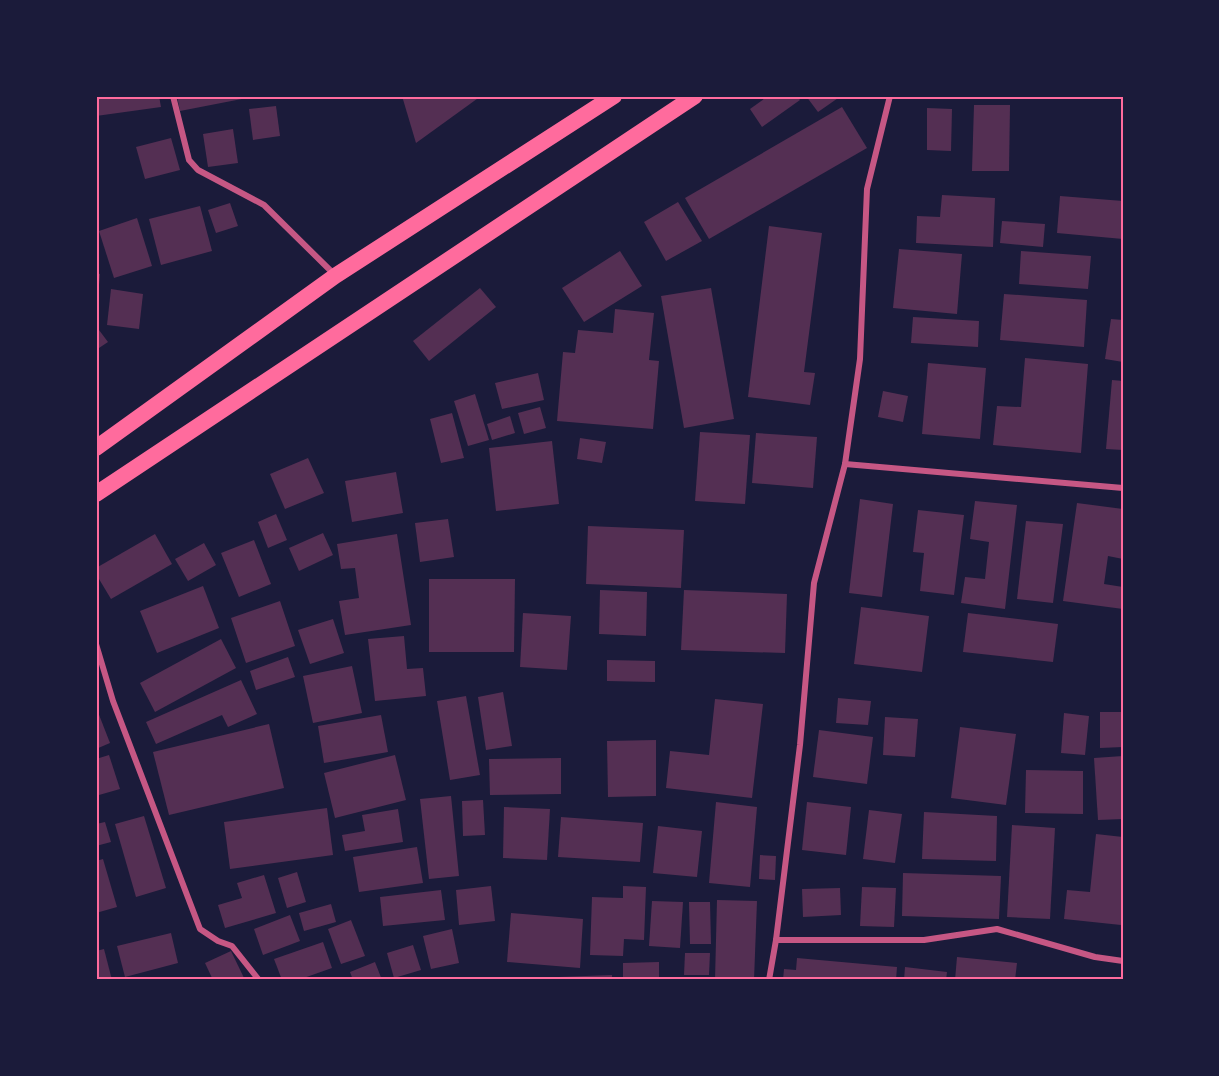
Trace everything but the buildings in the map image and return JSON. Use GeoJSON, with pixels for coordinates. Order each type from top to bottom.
{"type":"FeatureCollection","features":[{"type":"Feature","properties":{"kind":"highway"},"geometry":{"type":"LineString","coordinates":[[96,448],[335,276],[614,96]]}},
{"type":"Feature","properties":{"kind":"highway"},"geometry":{"type":"LineString","coordinates":[[96,494],[695,96]]}},
{"type":"Feature","properties":{"kind":"street"},"geometry":{"type":"LineString","coordinates":[[173,96],[189,160],[198,170],[264,205],[335,276]]}},
{"type":"Feature","properties":{"kind":"street"},"geometry":{"type":"LineString","coordinates":[[769,980],[800,745],[814,583],[845,464],[860,359],[867,189],[890,96]]}},
{"type":"Feature","properties":{"kind":"street"},"geometry":{"type":"LineString","coordinates":[[845,464],[1123,488]]}},
{"type":"Feature","properties":{"kind":"street"},"geometry":{"type":"LineString","coordinates":[[96,644],[113,701],[200,929],[218,941],[232,946],[259,980]]}},
{"type":"Feature","properties":{"kind":"street"},"geometry":{"type":"LineString","coordinates":[[776,940],[924,940],[997,929],[1095,957],[1123,961]]}}]}
